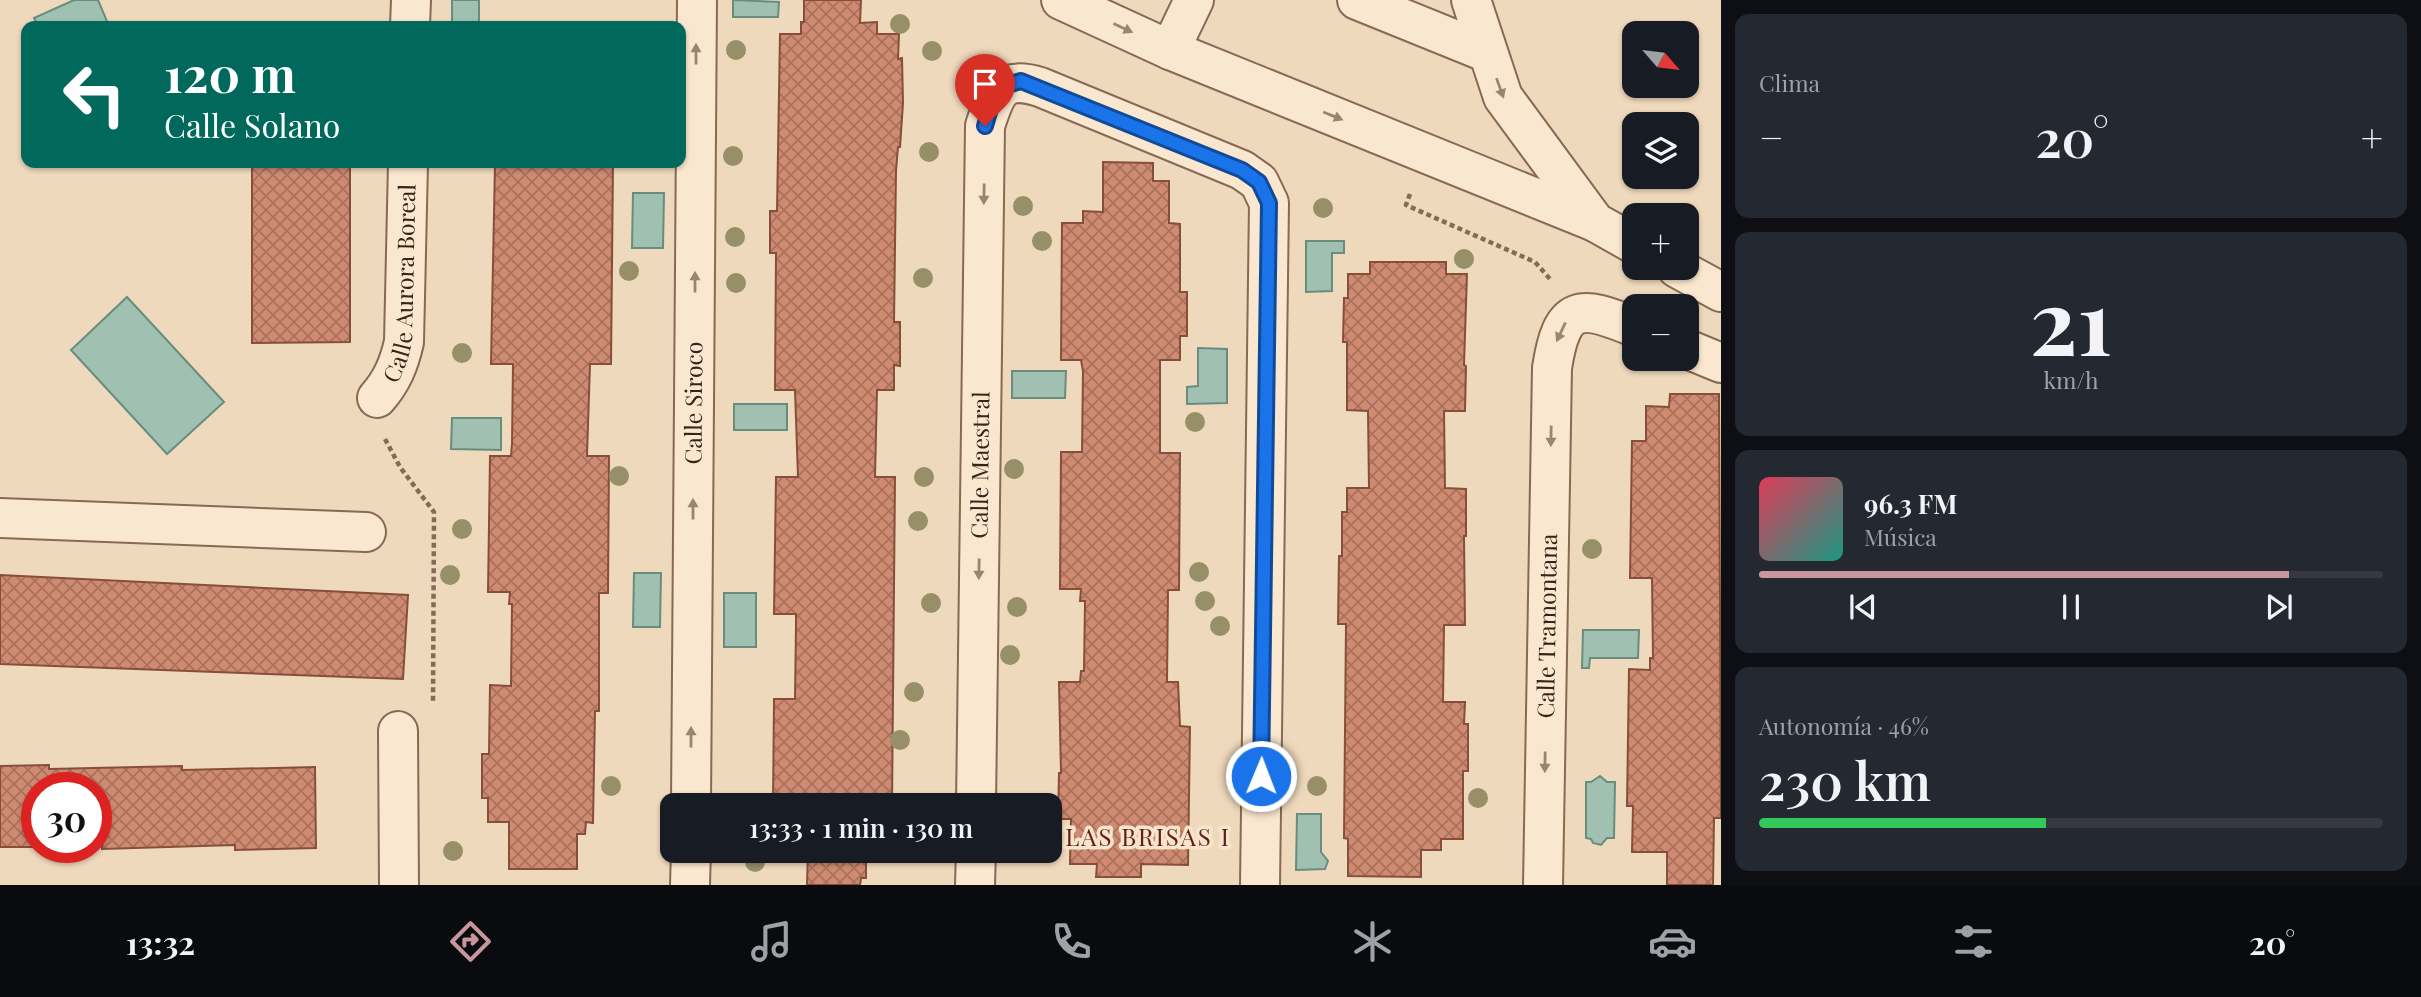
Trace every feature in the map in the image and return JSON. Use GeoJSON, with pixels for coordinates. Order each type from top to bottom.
{"type":"FeatureCollection","features":[{"type":"Feature","properties":{"kind":"street"},"geometry":{"type":"LineString","coordinates":[[410,21],[411,0]]}},
{"type":"Feature","properties":{"kind":"street","name":"Calle Siroco"},"geometry":{"type":"LineString","coordinates":[[691,793],[697,0]]}},
{"type":"Feature","properties":{"kind":"street"},"geometry":{"type":"LineString","coordinates":[[1060,0],[1170,50],[1595,222],[1622,237]]}},
{"type":"Feature","properties":{"kind":"street"},"geometry":{"type":"LineString","coordinates":[[1170,50],[1194,0]]}},
{"type":"Feature","properties":{"kind":"street"},"geometry":{"type":"LineString","coordinates":[[1357,0],[1488,52]]}},
{"type":"Feature","properties":{"kind":"street"},"geometry":{"type":"LineString","coordinates":[[1471,0],[1503,97],[1595,222]]}},
{"type":"Feature","properties":{"kind":"street","name":"Calle Maestral"},"geometry":{"type":"LineString","coordinates":[[976,793],[985,126],[992,102],[1004,86],[1021,81],[1242,170],[1259,182],[1269,203],[1260,885]]}},
{"type":"Feature","properties":{"kind":"street","name":"Calle Aurora Boreal"},"geometry":{"type":"LineString","coordinates":[[377,398],[394,374],[404,342],[408,168]]}},
{"type":"Feature","properties":{"kind":"street"},"geometry":{"type":"LineString","coordinates":[[1699,280],[1721,292]]}},
{"type":"Feature","properties":{"kind":"street"},"geometry":{"type":"LineString","coordinates":[[1580,312],[1601,313],[1622,322]]}},
{"type":"Feature","properties":{"kind":"street","name":"Calle Tramontana"},"geometry":{"type":"LineString","coordinates":[[1543,885],[1552,368],[1556,342],[1566,321],[1580,312]]}},
{"type":"Feature","properties":{"kind":"street"},"geometry":{"type":"LineString","coordinates":[[1699,354],[1721,363]]}},
{"type":"Feature","properties":{"kind":"street"},"geometry":{"type":"LineString","coordinates":[[0,518],[366,532]]}},
{"type":"Feature","properties":{"kind":"street"},"geometry":{"type":"LineString","coordinates":[[398,731],[399,885]]}},
{"type":"Feature","properties":{"kind":"street"},"geometry":{"type":"LineString","coordinates":[[690,885],[691,863]]}},
{"type":"Feature","properties":{"kind":"street"},"geometry":{"type":"LineString","coordinates":[[975,885],[976,863]]}},
{"type":"Feature","properties":{"kind":"path"},"geometry":{"type":"LineString","coordinates":[[1425,153],[1406,205],[1535,262],[1580,312]]}},
{"type":"Feature","properties":{"kind":"path"},"geometry":{"type":"LineString","coordinates":[[377,398],[383,436],[400,467],[434,512],[432,721],[426,729],[398,731]]}},
{"type":"Feature","properties":{"kind":"shaded area"},"geometry":{"type":"Polygon","coordinates":[[[74,0],[98,0],[107,21],[36,21],[34,18],[74,0]]]}},
{"type":"Feature","properties":{"kind":"shaded area"},"geometry":{"type":"Polygon","coordinates":[[[452,0],[479,0],[479,21],[452,21],[452,0]]]}},
{"type":"Feature","properties":{"kind":"shaded area"},"geometry":{"type":"Polygon","coordinates":[[[733,0],[779,2],[778,17],[733,17],[733,0]]]}},
{"type":"Feature","properties":{"kind":"shaded area"},"geometry":{"type":"Polygon","coordinates":[[[633,193],[664,193],[663,248],[632,248],[633,193]]]}},
{"type":"Feature","properties":{"kind":"shaded area"},"geometry":{"type":"Polygon","coordinates":[[[1306,241],[1344,241],[1344,253],[1332,253],[1332,291],[1306,292],[1306,241]]]}},
{"type":"Feature","properties":{"kind":"shaded area"},"geometry":{"type":"Polygon","coordinates":[[[127,297],[224,402],[167,454],[71,350],[127,297]]]}},
{"type":"Feature","properties":{"kind":"shaded area"},"geometry":{"type":"Polygon","coordinates":[[[1198,348],[1227,349],[1227,403],[1187,404],[1187,387],[1198,386],[1198,348]]]}},
{"type":"Feature","properties":{"kind":"shaded area"},"geometry":{"type":"Polygon","coordinates":[[[1012,371],[1066,371],[1065,398],[1012,398],[1012,371]]]}},
{"type":"Feature","properties":{"kind":"shaded area"},"geometry":{"type":"Polygon","coordinates":[[[734,404],[787,404],[787,430],[734,430],[734,404]]]}},
{"type":"Feature","properties":{"kind":"shaded area"},"geometry":{"type":"Polygon","coordinates":[[[452,418],[501,418],[501,450],[451,449],[452,418]]]}},
{"type":"Feature","properties":{"kind":"shaded area"},"geometry":{"type":"Polygon","coordinates":[[[634,573],[661,573],[660,627],[633,627],[634,573]]]}},
{"type":"Feature","properties":{"kind":"shaded area"},"geometry":{"type":"Polygon","coordinates":[[[724,593],[756,593],[756,647],[724,647],[724,593]]]}},
{"type":"Feature","properties":{"kind":"shaded area"},"geometry":{"type":"Polygon","coordinates":[[[1583,630],[1639,630],[1638,658],[1590,658],[1589,668],[1582,668],[1583,630]]]}},
{"type":"Feature","properties":{"kind":"shaded area"},"geometry":{"type":"Polygon","coordinates":[[[1600,776],[1607,782],[1615,782],[1614,838],[1607,838],[1601,845],[1586,838],[1586,782],[1600,776]]]}},
{"type":"Feature","properties":{"kind":"shaded area"},"geometry":{"type":"Polygon","coordinates":[[[1297,814],[1321,814],[1321,852],[1328,861],[1325,869],[1296,870],[1297,814]]]}},
{"type":"Feature","properties":{"kind":"building"},"geometry":{"type":"Polygon","coordinates":[[[804,0],[861,0],[860,23],[877,22],[877,34],[899,34],[898,59],[902,58],[903,103],[896,171],[894,322],[900,322],[900,366],[894,365],[894,390],[877,390],[875,477],[895,477],[892,793],[773,793],[774,699],[795,699],[796,626],[796,614],[774,614],[776,477],[798,477],[795,390],[775,390],[776,253],[770,253],[770,211],[777,211],[780,34],[801,34],[801,22],[804,22],[804,0]]]}},
{"type":"Feature","properties":{"kind":"building"},"geometry":{"type":"Polygon","coordinates":[[[1103,162],[1153,163],[1153,181],[1169,181],[1169,223],[1180,224],[1180,292],[1187,292],[1187,336],[1180,336],[1180,360],[1160,360],[1160,453],[1180,453],[1179,590],[1168,590],[1167,682],[1178,682],[1180,726],[1190,727],[1188,865],[1141,864],[1141,877],[1096,877],[1097,864],[1070,864],[1071,819],[1062,819],[1062,793],[1059,793],[1061,773],[1059,682],[1080,682],[1081,671],[1084,671],[1085,601],[1080,601],[1081,589],[1060,589],[1061,452],[1082,452],[1083,371],[1081,360],[1061,360],[1062,223],[1083,223],[1083,211],[1103,212],[1103,162]]]}},
{"type":"Feature","properties":{"kind":"building"},"geometry":{"type":"Polygon","coordinates":[[[252,168],[350,168],[350,342],[252,343],[252,168]]]}},
{"type":"Feature","properties":{"kind":"building"},"geometry":{"type":"Polygon","coordinates":[[[495,168],[613,168],[611,364],[590,364],[587,456],[609,456],[608,593],[599,593],[599,711],[595,711],[593,823],[586,822],[585,834],[577,834],[577,869],[509,869],[509,822],[488,822],[488,798],[482,798],[482,754],[489,754],[490,685],[511,686],[510,592],[488,592],[490,456],[511,456],[513,364],[491,364],[495,168]]]}},
{"type":"Feature","properties":{"kind":"building"},"geometry":{"type":"Polygon","coordinates":[[[1370,262],[1446,262],[1446,274],[1467,274],[1465,411],[1444,411],[1445,488],[1466,489],[1465,625],[1444,625],[1443,702],[1465,702],[1468,771],[1463,771],[1463,839],[1441,839],[1441,850],[1421,850],[1421,877],[1348,876],[1348,839],[1344,838],[1346,624],[1338,624],[1342,512],[1347,512],[1347,488],[1369,488],[1368,411],[1347,410],[1347,342],[1343,342],[1344,298],[1348,298],[1348,274],[1370,274],[1370,262]]]}},
{"type":"Feature","properties":{"kind":"building"},"geometry":{"type":"Polygon","coordinates":[[[1670,394],[1719,394],[1721,818],[1714,818],[1713,885],[1667,885],[1667,852],[1632,852],[1633,806],[1627,806],[1629,669],[1650,670],[1650,658],[1653,658],[1652,578],[1630,578],[1632,441],[1646,441],[1646,406],[1669,407],[1670,394]]]}},
{"type":"Feature","properties":{"kind":"building"},"geometry":{"type":"Polygon","coordinates":[[[0,575],[408,595],[403,679],[0,664],[0,575]]]}},
{"type":"Feature","properties":{"kind":"building"},"geometry":{"type":"Polygon","coordinates":[[[49,765],[49,769],[182,766],[182,770],[315,767],[316,848],[235,850],[235,845],[112,849],[112,772],[21,772],[21,847],[0,847],[0,766],[49,765]]]}},
{"type":"Feature","properties":{"kind":"building"},"geometry":{"type":"Polygon","coordinates":[[[808,863],[866,863],[866,878],[861,878],[860,885],[807,885],[808,863]]]}},
{"type":"Feature","properties":{"kind":"district","name":"LAS BRISAS I"},"geometry":{"type":"Point","coordinates":[1148,838]}},
{"type":"Feature","properties":{"kind":"route"},"geometry":{"type":"LineString","coordinates":[[985,126],[992,102],[1004,86],[1021,81],[1242,170],[1259,182],[1269,203],[1261,776]]}}]}
